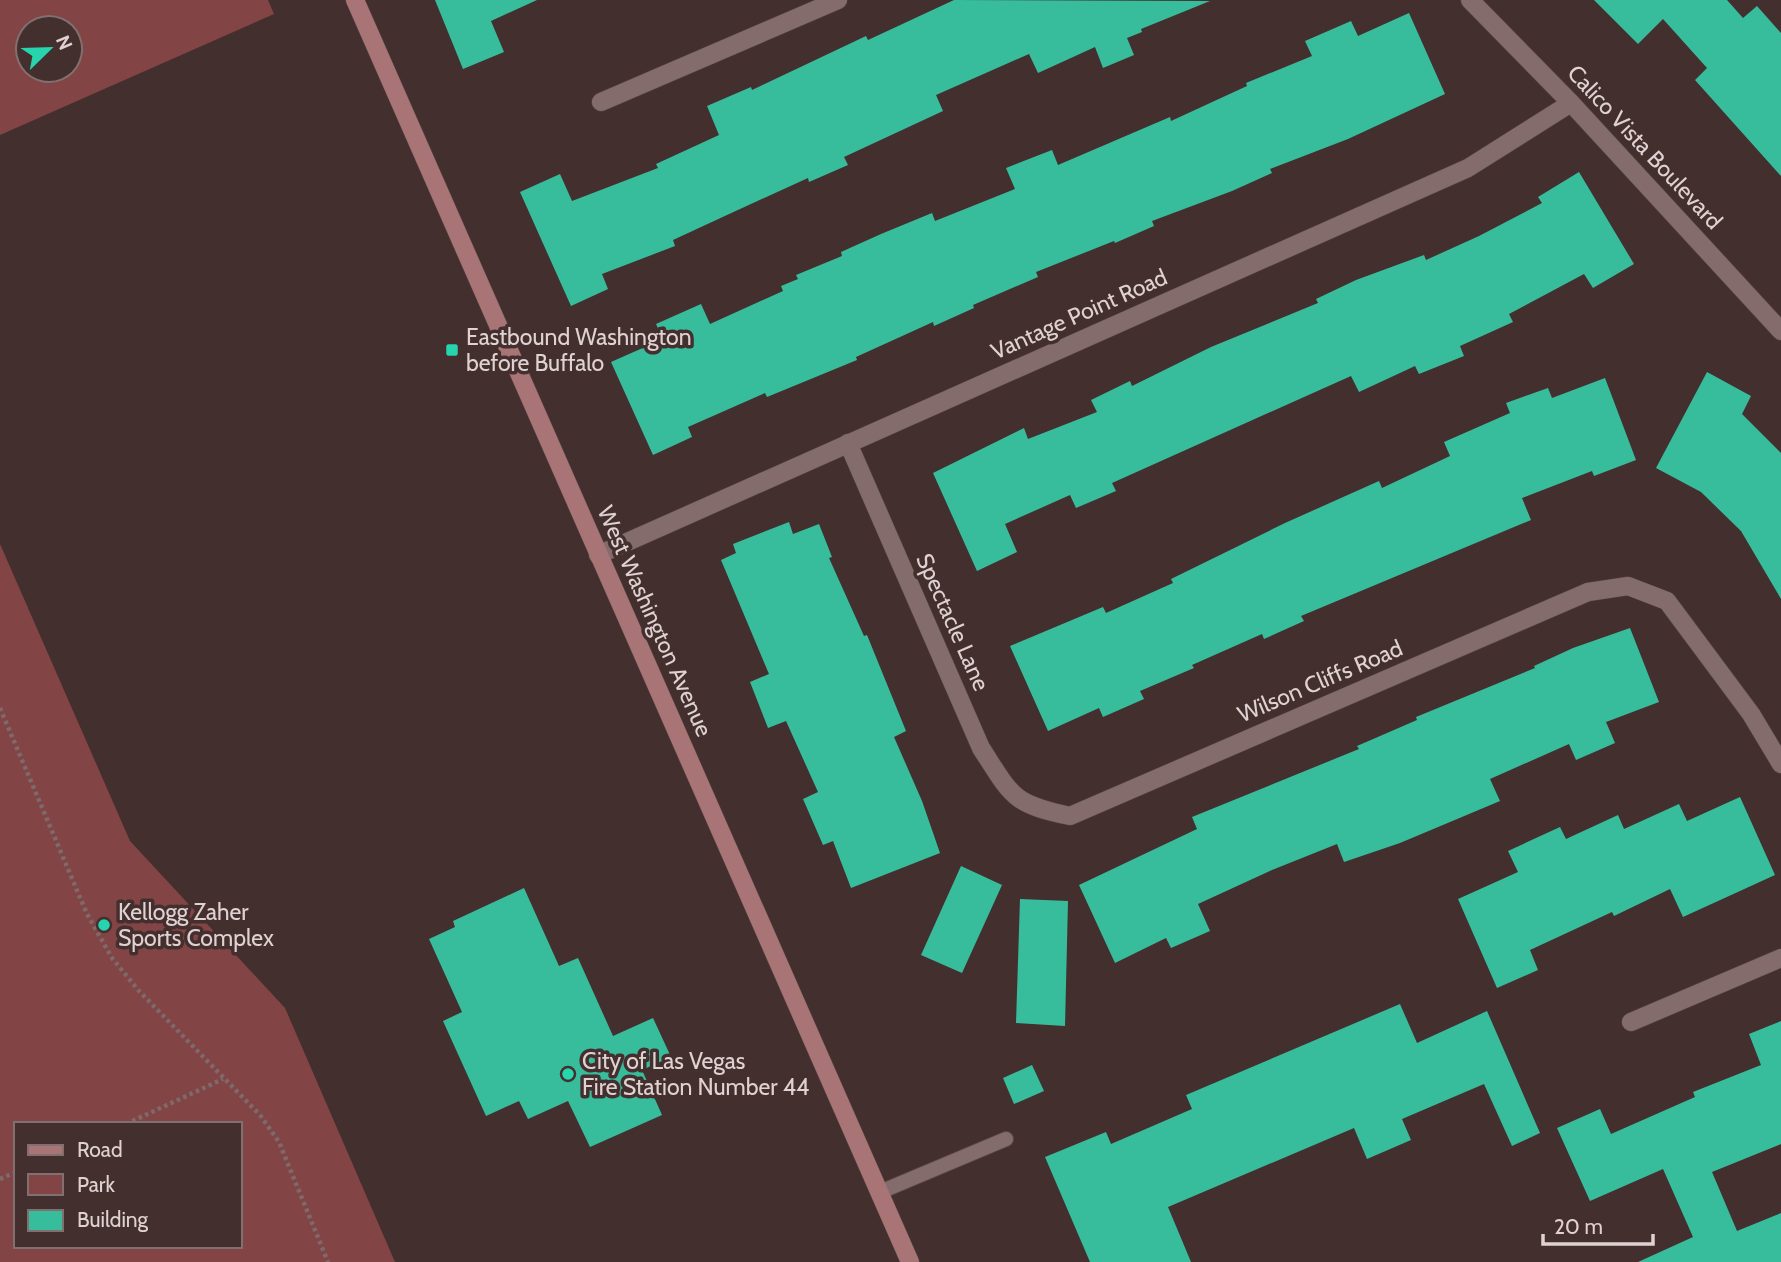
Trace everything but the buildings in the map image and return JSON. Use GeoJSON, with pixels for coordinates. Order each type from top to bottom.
{"type":"FeatureCollection","features":[{"type":"Feature","properties":{"kind":"main road","name":"West Washington Avenue"},"geometry":{"type":"LineString","coordinates":[[355,0],[910,1262]]}},
{"type":"Feature","properties":{"kind":"street"},"geometry":{"type":"LineString","coordinates":[[601,102],[838,0]]}},
{"type":"Feature","properties":{"kind":"street","name":"Calico Vista Boulevard"},"geometry":{"type":"LineString","coordinates":[[1470,0],[1571,103],[1781,331]]}},
{"type":"Feature","properties":{"kind":"street","name":"Vantage Point Road"},"geometry":{"type":"LineString","coordinates":[[598,555],[1468,168],[1571,103]]}},
{"type":"Feature","properties":{"kind":"street","name":"Spectacle Lane"},"geometry":{"type":"LineString","coordinates":[[848,443],[981,748],[1008,791],[1032,808]]}},
{"type":"Feature","properties":{"kind":"street","name":"Wilson Cliffs Road"},"geometry":{"type":"LineString","coordinates":[[1032,808],[1070,816],[1588,592],[1628,586],[1667,601],[1751,714],[1781,764]]}},
{"type":"Feature","properties":{"kind":"street"},"geometry":{"type":"LineString","coordinates":[[1631,1022],[1781,958]]}},
{"type":"Feature","properties":{"kind":"lane"},"geometry":{"type":"LineString","coordinates":[[880,1192],[1006,1139]]}},
{"type":"Feature","properties":{"kind":"path"},"geometry":{"type":"LineString","coordinates":[[0,708],[87,914],[112,958],[139,991],[260,1115],[279,1142],[328,1262]]}},
{"type":"Feature","properties":{"kind":"path"},"geometry":{"type":"LineString","coordinates":[[130,1122],[223,1079]]}},
{"type":"Feature","properties":{"kind":"green space"},"geometry":{"type":"Polygon","coordinates":[[[0,0],[268,0],[274,14],[0,135],[0,0]]]}},
{"type":"Feature","properties":{"kind":"green space","name":"Kellogg Zaher Sports Complex"},"geometry":{"type":"Polygon","coordinates":[[[0,544],[130,841],[285,1008],[395,1262],[0,1262],[0,544]]]}},
{"type":"Feature","properties":{"kind":"place","name":"Eastbound Washington before Buffalo"},"geometry":{"type":"Point","coordinates":[452,350]}},
{"type":"Feature","properties":{"kind":"place","name":"Kellogg Zaher Sports Complex"},"geometry":{"type":"Point","coordinates":[104,925]}},
{"type":"Feature","properties":{"kind":"place","name":"City of Las Vegas Fire Station Number 44"},"geometry":{"type":"Point","coordinates":[568,1074]}}]}
